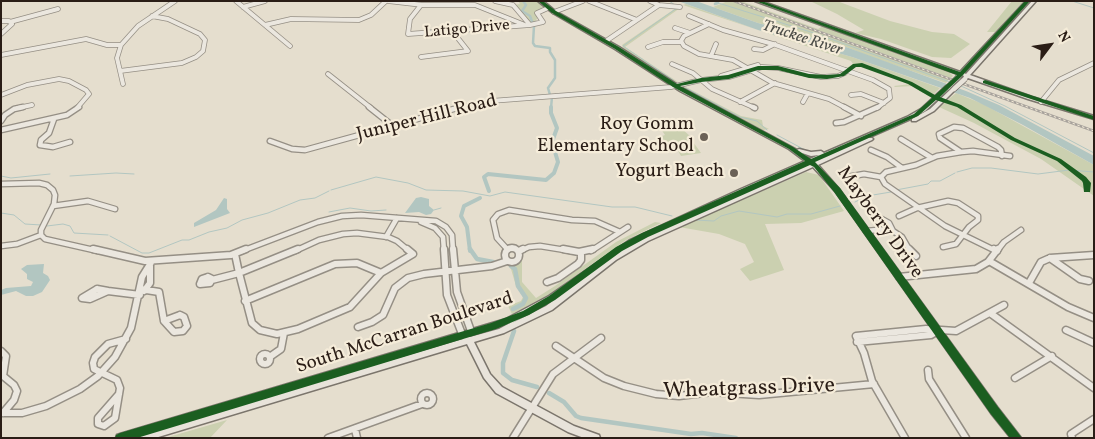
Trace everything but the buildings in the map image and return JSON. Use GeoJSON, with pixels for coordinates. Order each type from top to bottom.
{"type":"FeatureCollection","features":[{"type":"Feature","properties":{"kind":"main road","name":"Mayberry Drive"},"geometry":{"type":"LineString","coordinates":[[540,1],[554,12],[606,41],[675,86],[791,148],[812,162],[830,181],[994,410],[1017,438]]}},
{"type":"Feature","properties":{"kind":"main road"},"geometry":{"type":"LineString","coordinates":[[756,1],[963,76],[1094,118]]}},
{"type":"Feature","properties":{"kind":"main road"},"geometry":{"type":"LineString","coordinates":[[963,76],[991,41],[1028,1]]}},
{"type":"Feature","properties":{"kind":"main road"},"geometry":{"type":"LineString","coordinates":[[963,76],[997,43],[1034,1]]}},
{"type":"Feature","properties":{"kind":"main road"},"geometry":{"type":"LineString","coordinates":[[867,41],[1041,102]]}},
{"type":"Feature","properties":{"kind":"main road"},"geometry":{"type":"LineString","coordinates":[[991,41],[997,43]]}},
{"type":"Feature","properties":{"kind":"main road","name":"South McCarran Boulevard"},"geometry":{"type":"LineString","coordinates":[[120,438],[468,335],[501,331],[536,316],[562,299],[603,266],[637,244],[812,162],[926,114],[948,87],[963,76]]}},
{"type":"Feature","properties":{"kind":"main road","name":"South McCarran Boulevard"},"geometry":{"type":"LineString","coordinates":[[934,104],[954,89],[960,83],[963,76]]}},
{"type":"Feature","properties":{"kind":"main road"},"geometry":{"type":"LineString","coordinates":[[791,148],[811,154],[832,154]]}},
{"type":"Feature","properties":{"kind":"main road"},"geometry":{"type":"LineString","coordinates":[[779,177],[801,160],[791,148]]}},
{"type":"Feature","properties":{"kind":"main road"},"geometry":{"type":"LineString","coordinates":[[830,181],[823,164],[832,154]]}},
{"type":"Feature","properties":{"kind":"main road"},"geometry":{"type":"LineString","coordinates":[[779,177],[809,170],[819,173],[830,181]]}},
{"type":"Feature","properties":{"kind":"main road"},"geometry":{"type":"LineString","coordinates":[[468,335],[481,367],[492,383],[508,396],[571,429],[596,438]]}},
{"type":"Feature","properties":{"kind":"main road","name":"South McCarran Boulevard"},"geometry":{"type":"LineString","coordinates":[[141,438],[468,335]]}},
{"type":"Feature","properties":{"kind":"street"},"geometry":{"type":"LineString","coordinates":[[123,84],[117,58],[121,45],[134,29],[175,1]]}},
{"type":"Feature","properties":{"kind":"street"},"geometry":{"type":"LineString","coordinates":[[236,1],[290,46]]}},
{"type":"Feature","properties":{"kind":"street"},"geometry":{"type":"LineString","coordinates":[[243,7],[265,1]]}},
{"type":"Feature","properties":{"kind":"street"},"geometry":{"type":"LineString","coordinates":[[265,25],[288,19],[359,20],[371,15],[387,1],[421,5],[456,4],[478,6],[530,25],[542,23],[544,20],[537,13],[548,8]]}},
{"type":"Feature","properties":{"kind":"street"},"geometry":{"type":"LineString","coordinates":[[495,1],[513,5],[530,25]]}},
{"type":"Feature","properties":{"kind":"street"},"geometry":{"type":"LineString","coordinates":[[554,12],[583,1]]}},
{"type":"Feature","properties":{"kind":"street"},"geometry":{"type":"LineString","coordinates":[[589,1],[637,20]]}},
{"type":"Feature","properties":{"kind":"street"},"geometry":{"type":"LineString","coordinates":[[650,1],[659,5],[680,7]]}},
{"type":"Feature","properties":{"kind":"street","name":"Latigo Drive"},"geometry":{"type":"LineString","coordinates":[[421,5],[410,19],[407,32],[410,35],[530,25]]}},
{"type":"Feature","properties":{"kind":"street"},"geometry":{"type":"LineString","coordinates":[[606,41],[659,5]]}},
{"type":"Feature","properties":{"kind":"street"},"geometry":{"type":"LineString","coordinates":[[1,20],[10,22],[35,13],[58,9]]}},
{"type":"Feature","properties":{"kind":"street"},"geometry":{"type":"LineString","coordinates":[[120,71],[182,63],[198,56],[203,51],[205,40],[200,34],[168,19],[152,16]]}},
{"type":"Feature","properties":{"kind":"street"},"geometry":{"type":"LineString","coordinates":[[689,16],[775,44],[889,87],[891,96],[875,110],[842,123],[836,122]]}},
{"type":"Feature","properties":{"kind":"street"},"geometry":{"type":"LineString","coordinates":[[1,34],[11,25],[10,22]]}},
{"type":"Feature","properties":{"kind":"street"},"geometry":{"type":"LineString","coordinates":[[682,42],[684,36],[709,24]]}},
{"type":"Feature","properties":{"kind":"street"},"geometry":{"type":"LineString","coordinates":[[675,28],[690,33]]}},
{"type":"Feature","properties":{"kind":"street"},"geometry":{"type":"LineString","coordinates":[[421,57],[468,51],[453,32]]}},
{"type":"Feature","properties":{"kind":"street"},"geometry":{"type":"LineString","coordinates":[[420,34],[420,41]]}},
{"type":"Feature","properties":{"kind":"street"},"geometry":{"type":"LineString","coordinates":[[1,55],[86,40],[95,40],[107,46],[121,45]]}},
{"type":"Feature","properties":{"kind":"street"},"geometry":{"type":"LineString","coordinates":[[648,47],[663,42],[682,42]]}},
{"type":"Feature","properties":{"kind":"street"},"geometry":{"type":"LineString","coordinates":[[682,42],[691,51],[729,59],[774,83],[833,101],[860,116]]}},
{"type":"Feature","properties":{"kind":"street"},"geometry":{"type":"LineString","coordinates":[[712,56],[716,44]]}},
{"type":"Feature","properties":{"kind":"street"},"geometry":{"type":"LineString","coordinates":[[754,49],[766,50],[775,44]]}},
{"type":"Feature","properties":{"kind":"street"},"geometry":{"type":"LineString","coordinates":[[1041,102],[1059,80],[1094,63]]}},
{"type":"Feature","properties":{"kind":"street"},"geometry":{"type":"LineString","coordinates":[[672,64],[690,71],[712,89],[755,108]]}},
{"type":"Feature","properties":{"kind":"street"},"geometry":{"type":"LineString","coordinates":[[749,69],[772,68],[827,78],[842,75],[846,73],[846,70]]}},
{"type":"Feature","properties":{"kind":"street","name":"Juniper Hill Road"},"geometry":{"type":"LineString","coordinates":[[270,141],[305,150],[461,107],[491,101],[675,86],[700,79],[729,77],[749,69]]}},
{"type":"Feature","properties":{"kind":"street"},"geometry":{"type":"LineString","coordinates":[[328,74],[393,126]]}},
{"type":"Feature","properties":{"kind":"street"},"geometry":{"type":"LineString","coordinates":[[1,95],[28,85],[56,79],[66,80],[88,91],[88,97],[76,110],[54,119],[1,130]]}},
{"type":"Feature","properties":{"kind":"street"},"geometry":{"type":"LineString","coordinates":[[740,102],[774,83]]}},
{"type":"Feature","properties":{"kind":"street"},"geometry":{"type":"LineString","coordinates":[[803,102],[808,93]]}},
{"type":"Feature","properties":{"kind":"street"},"geometry":{"type":"LineString","coordinates":[[851,95],[861,94],[884,103]]}},
{"type":"Feature","properties":{"kind":"street"},"geometry":{"type":"LineString","coordinates":[[2,118],[16,108],[32,105]]}},
{"type":"Feature","properties":{"kind":"street"},"geometry":{"type":"LineString","coordinates":[[54,119],[49,133],[40,145],[53,147],[70,142]]}},
{"type":"Feature","properties":{"kind":"street"},"geometry":{"type":"LineString","coordinates":[[882,177],[886,172],[921,164],[932,158],[961,152],[973,150],[1006,156],[1000,149],[961,127],[954,127],[939,134],[940,138],[961,152]]}},
{"type":"Feature","properties":{"kind":"street"},"geometry":{"type":"LineString","coordinates":[[901,139],[932,158]]}},
{"type":"Feature","properties":{"kind":"street"},"geometry":{"type":"LineString","coordinates":[[871,150],[887,157],[902,168]]}},
{"type":"Feature","properties":{"kind":"street"},"geometry":{"type":"LineString","coordinates":[[847,177],[864,174],[882,177]]}},
{"type":"Feature","properties":{"kind":"street"},"geometry":{"type":"LineString","coordinates":[[882,177],[886,184],[936,221],[997,251]]}},
{"type":"Feature","properties":{"kind":"street"},"geometry":{"type":"LineString","coordinates":[[1,184],[33,183],[47,185],[54,191],[53,206],[42,226],[41,235]]}},
{"type":"Feature","properties":{"kind":"street"},"geometry":{"type":"LineString","coordinates":[[53,206],[88,201],[115,209]]}},
{"type":"Feature","properties":{"kind":"street"},"geometry":{"type":"LineString","coordinates":[[900,216],[917,208],[948,201],[958,203],[979,218],[956,244],[943,247]]}},
{"type":"Feature","properties":{"kind":"street"},"geometry":{"type":"LineString","coordinates":[[508,250],[496,238],[493,220],[498,214],[509,210],[572,220],[595,221],[620,232]]}},
{"type":"Feature","properties":{"kind":"street"},"geometry":{"type":"LineString","coordinates":[[41,235],[45,239],[54,242],[128,258],[152,261],[214,258],[235,254],[333,218],[356,215],[436,221],[449,230],[452,239],[457,292],[468,335]]}},
{"type":"Feature","properties":{"kind":"street"},"geometry":{"type":"LineString","coordinates":[[386,237],[397,218]]}},
{"type":"Feature","properties":{"kind":"street"},"geometry":{"type":"LineString","coordinates":[[880,218],[889,223],[893,231]]}},
{"type":"Feature","properties":{"kind":"street"},"geometry":{"type":"LineString","coordinates":[[418,220],[435,228],[441,234],[447,295],[468,335]]}},
{"type":"Feature","properties":{"kind":"street"},"geometry":{"type":"LineString","coordinates":[[519,251],[529,247],[540,246],[581,252],[596,249],[628,227]]}},
{"type":"Feature","properties":{"kind":"street"},"geometry":{"type":"LineString","coordinates":[[866,231],[888,229],[893,231],[902,237],[907,248],[916,256]]}},
{"type":"Feature","properties":{"kind":"street"},"geometry":{"type":"LineString","coordinates":[[899,277],[968,271],[990,261],[1004,242],[1021,230]]}},
{"type":"Feature","properties":{"kind":"street"},"geometry":{"type":"LineString","coordinates":[[212,280],[239,273],[335,235],[357,233],[386,237],[397,241],[413,254],[381,273],[370,284],[359,300],[350,307],[298,329],[284,333],[270,333],[255,326],[250,318],[245,302],[239,273],[235,254]]}},
{"type":"Feature","properties":{"kind":"street"},"geometry":{"type":"LineString","coordinates":[[1,246],[17,244],[41,235]]}},
{"type":"Feature","properties":{"kind":"street"},"geometry":{"type":"LineString","coordinates":[[508,250],[514,248],[519,251]]}},
{"type":"Feature","properties":{"kind":"street"},"geometry":{"type":"LineString","coordinates":[[507,261],[506,253],[508,250]]}},
{"type":"Feature","properties":{"kind":"street"},"geometry":{"type":"LineString","coordinates":[[358,327],[372,322],[383,315],[390,305],[395,288],[404,280],[415,276],[492,266],[512,261],[518,258],[519,251]]}},
{"type":"Feature","properties":{"kind":"street"},"geometry":{"type":"LineString","coordinates":[[547,282],[558,278],[578,264],[581,260],[581,252]]}},
{"type":"Feature","properties":{"kind":"street"},"geometry":{"type":"LineString","coordinates":[[1028,282],[1041,262],[1050,258],[1094,255]]}},
{"type":"Feature","properties":{"kind":"street"},"geometry":{"type":"LineString","coordinates":[[1050,258],[1080,279],[1089,281]]}},
{"type":"Feature","properties":{"kind":"street"},"geometry":{"type":"LineString","coordinates":[[2,413],[34,410],[59,401],[80,389],[111,363],[126,339],[142,291],[151,279],[149,270],[152,261]]}},
{"type":"Feature","properties":{"kind":"street"},"geometry":{"type":"LineString","coordinates":[[142,291],[141,282],[152,261]]}},
{"type":"Feature","properties":{"kind":"street"},"geometry":{"type":"LineString","coordinates":[[990,261],[1068,307],[1094,318]]}},
{"type":"Feature","properties":{"kind":"street"},"geometry":{"type":"LineString","coordinates":[[245,302],[335,264],[357,263],[381,273]]}},
{"type":"Feature","properties":{"kind":"street"},"geometry":{"type":"LineString","coordinates":[[141,282],[151,279]]}},
{"type":"Feature","properties":{"kind":"street"},"geometry":{"type":"LineString","coordinates":[[108,291],[160,292],[164,321]]}},
{"type":"Feature","properties":{"kind":"street"},"geometry":{"type":"LineString","coordinates":[[905,438],[874,384],[864,353],[858,342],[931,335],[938,332],[963,329],[1004,305]]}},
{"type":"Feature","properties":{"kind":"street"},"geometry":{"type":"LineString","coordinates":[[990,313],[1094,388]]}},
{"type":"Feature","properties":{"kind":"street"},"geometry":{"type":"LineString","coordinates":[[1066,330],[1094,343]]}},
{"type":"Feature","properties":{"kind":"street"},"geometry":{"type":"LineString","coordinates":[[271,356],[280,350],[284,333]]}},
{"type":"Feature","properties":{"kind":"street"},"geometry":{"type":"LineString","coordinates":[[513,438],[557,369],[601,338]]}},
{"type":"Feature","properties":{"kind":"street"},"geometry":{"type":"LineString","coordinates":[[119,394],[98,418],[98,424],[108,424],[115,418],[119,394],[120,388],[117,380],[92,366],[95,357],[108,344],[126,339]]}},
{"type":"Feature","properties":{"kind":"street","name":"Wheatgrass Drive"},"geometry":{"type":"LineString","coordinates":[[556,346],[596,374],[614,383],[664,395],[712,392],[764,394],[874,384]]}},
{"type":"Feature","properties":{"kind":"street"},"geometry":{"type":"LineString","coordinates":[[1,351],[6,360],[3,376],[14,385],[16,391],[14,400],[2,413]]}},
{"type":"Feature","properties":{"kind":"street"},"geometry":{"type":"LineString","coordinates":[[1014,378],[1052,356]]}},
{"type":"Feature","properties":{"kind":"street"},"geometry":{"type":"LineString","coordinates":[[928,370],[929,379],[966,438]]}},
{"type":"Feature","properties":{"kind":"street"},"geometry":{"type":"LineString","coordinates":[[328,438],[416,408],[422,404]]}},
{"type":"Feature","properties":{"kind":"street"},"geometry":{"type":"LineString","coordinates":[[1072,438],[1071,434],[1094,419]]}},
{"type":"Feature","properties":{"kind":"street"},"geometry":{"type":"LineString","coordinates":[[355,429],[357,438]]}},
{"type":"Feature","properties":{"kind":"green space"},"geometry":{"type":"Polygon","coordinates":[[[518,1],[537,1],[543,7],[535,13],[538,17],[535,22],[531,24],[515,5],[520,4],[518,1]]]}},
{"type":"Feature","properties":{"kind":"green space"},"geometry":{"type":"Polygon","coordinates":[[[728,1],[949,79],[946,83],[846,47],[758,23],[713,7],[728,1]]]}},
{"type":"Feature","properties":{"kind":"green space"},"geometry":{"type":"Polygon","coordinates":[[[737,1],[818,29],[823,26],[930,64],[949,72],[953,76],[951,78],[737,1]]]}},
{"type":"Feature","properties":{"kind":"green space"},"geometry":{"type":"Polygon","coordinates":[[[810,1],[837,1],[890,21],[932,32],[954,34],[970,44],[951,58],[932,57],[881,39],[855,33],[864,30],[810,1]]]}},
{"type":"Feature","properties":{"kind":"green space"},"geometry":{"type":"Polygon","coordinates":[[[1012,1],[1024,1],[995,32],[987,32],[1012,1]]]}},
{"type":"Feature","properties":{"kind":"green space"},"geometry":{"type":"Polygon","coordinates":[[[686,4],[758,30],[683,5],[686,4]]]}},
{"type":"Feature","properties":{"kind":"green space"},"geometry":{"type":"Polygon","coordinates":[[[676,8],[680,8],[625,47],[678,82],[673,81],[623,48],[622,45],[676,8]]]}},
{"type":"Feature","properties":{"kind":"green space"},"geometry":{"type":"Polygon","coordinates":[[[758,30],[852,57],[940,88],[934,94],[925,91],[923,93],[913,86],[895,87],[911,84],[862,66],[855,66],[849,71],[845,69],[853,64],[851,61],[758,30]]]}},
{"type":"Feature","properties":{"kind":"green space"},"geometry":{"type":"Polygon","coordinates":[[[684,86],[741,116],[762,120],[763,126],[769,129],[763,130],[686,89],[684,86]]]}},
{"type":"Feature","properties":{"kind":"green space"},"geometry":{"type":"Polygon","coordinates":[[[956,93],[983,104],[1094,165],[1094,196],[1041,159],[974,123],[939,107],[956,93]]]}},
{"type":"Feature","properties":{"kind":"green space"},"geometry":{"type":"Polygon","coordinates":[[[680,127],[691,137],[701,153],[681,156],[677,149],[663,146],[656,138],[665,135],[661,129],[680,127]]]}},
{"type":"Feature","properties":{"kind":"green space"},"geometry":{"type":"Polygon","coordinates":[[[806,172],[819,175],[844,211],[801,223],[765,224],[784,270],[750,281],[740,269],[754,262],[745,244],[719,234],[679,227],[806,172]]]}},
{"type":"Feature","properties":{"kind":"green space"},"geometry":{"type":"Polygon","coordinates":[[[655,222],[661,223],[626,240],[548,295],[512,314],[508,306],[521,301],[523,297],[516,286],[508,265],[522,257],[522,282],[536,298],[616,242],[655,222]]]}},
{"type":"Feature","properties":{"kind":"green space"},"geometry":{"type":"Polygon","coordinates":[[[227,420],[210,438],[165,438],[227,420]]]}},
{"type":"Feature","properties":{"kind":"water","name":"Truckee River"},"geometry":{"type":"Polygon","coordinates":[[[678,1],[696,1],[758,23],[846,47],[966,91],[999,105],[1094,156],[1094,165],[970,98],[852,57],[758,30],[678,1]]]}},
{"type":"Feature","properties":{"kind":"water"},"geometry":{"type":"Polygon","coordinates":[[[224,198],[227,199],[227,209],[230,213],[194,227],[194,223],[216,210],[224,198]]]}},
{"type":"Feature","properties":{"kind":"water"},"geometry":{"type":"Polygon","coordinates":[[[416,198],[429,199],[429,206],[434,210],[431,214],[426,215],[419,212],[405,213],[416,198]]]}},
{"type":"Feature","properties":{"kind":"water"},"geometry":{"type":"Polygon","coordinates":[[[44,264],[43,273],[50,280],[42,292],[33,296],[26,296],[16,291],[1,295],[1,290],[6,288],[31,286],[33,282],[27,279],[27,274],[21,269],[27,265],[44,264]]]}},
{"type":"Feature","properties":{"kind":"waterway"},"geometry":{"type":"LineString","coordinates":[[523,1],[526,5],[522,11],[530,16],[533,24]]}},
{"type":"Feature","properties":{"kind":"waterway"},"geometry":{"type":"LineString","coordinates":[[669,1],[675,5]]}},
{"type":"Feature","properties":{"kind":"waterway","name":"Truckee River"},"geometry":{"type":"LineString","coordinates":[[712,1],[817,34],[950,82]]}},
{"type":"Feature","properties":{"kind":"waterway"},"geometry":{"type":"LineString","coordinates":[[1072,1],[1094,8]]}},
{"type":"Feature","properties":{"kind":"waterway"},"geometry":{"type":"LineString","coordinates":[[673,80],[623,46],[677,8]]}},
{"type":"Feature","properties":{"kind":"waterway"},"geometry":{"type":"LineString","coordinates":[[534,26],[533,43],[535,46],[550,48],[550,52],[555,60],[555,78],[548,88],[550,95]]}},
{"type":"Feature","properties":{"kind":"waterway"},"geometry":{"type":"LineString","coordinates":[[961,86],[1005,106],[1094,153]]}},
{"type":"Feature","properties":{"kind":"waterway"},"geometry":{"type":"LineString","coordinates":[[686,88],[740,117],[757,121],[767,130]]}},
{"type":"Feature","properties":{"kind":"waterway"},"geometry":{"type":"LineString","coordinates":[[551,108],[552,97]]}},
{"type":"Feature","properties":{"kind":"waterway"},"geometry":{"type":"LineString","coordinates":[[489,191],[484,177],[488,174],[546,180],[554,173],[558,162],[552,142],[557,128],[551,108]]}},
{"type":"Feature","properties":{"kind":"waterway"},"geometry":{"type":"LineString","coordinates":[[777,135],[807,151]]}},
{"type":"Feature","properties":{"kind":"waterway"},"geometry":{"type":"LineString","coordinates":[[957,172],[972,168],[991,168],[1038,174],[1069,170],[1094,172]]}},
{"type":"Feature","properties":{"kind":"waterway"},"geometry":{"type":"LineString","coordinates":[[70,176],[116,173],[134,174]]}},
{"type":"Feature","properties":{"kind":"waterway"},"geometry":{"type":"LineString","coordinates":[[896,190],[928,184],[931,181],[940,181],[955,173]]}},
{"type":"Feature","properties":{"kind":"waterway"},"geometry":{"type":"LineString","coordinates":[[1,176],[11,178],[50,174]]}},
{"type":"Feature","properties":{"kind":"waterway"},"geometry":{"type":"LineString","coordinates":[[331,190],[376,177],[408,183],[426,190],[463,191],[490,196],[505,192],[612,207],[635,207],[672,216]]}},
{"type":"Feature","properties":{"kind":"waterway"},"geometry":{"type":"LineString","coordinates":[[110,236],[142,253],[149,253],[182,240],[189,240],[209,232],[227,228],[242,220],[268,213],[300,200],[315,198],[329,191]]}},
{"type":"Feature","properties":{"kind":"waterway"},"geometry":{"type":"LineString","coordinates":[[855,202],[867,196],[891,192]]}},
{"type":"Feature","properties":{"kind":"waterway"},"geometry":{"type":"LineString","coordinates":[[470,251],[467,227],[461,216],[464,206],[480,198]]}},
{"type":"Feature","properties":{"kind":"waterway"},"geometry":{"type":"LineString","coordinates":[[695,220],[714,221],[721,216],[739,211],[777,217],[787,214],[811,214],[840,206]]}},
{"type":"Feature","properties":{"kind":"waterway"},"geometry":{"type":"LineString","coordinates":[[329,212],[350,208],[371,211],[386,210]]}},
{"type":"Feature","properties":{"kind":"waterway"},"geometry":{"type":"LineString","coordinates":[[434,210],[441,208]]}},
{"type":"Feature","properties":{"kind":"waterway"},"geometry":{"type":"LineString","coordinates":[[1,213],[14,215],[25,224],[41,225]]}},
{"type":"Feature","properties":{"kind":"waterway"},"geometry":{"type":"LineString","coordinates":[[47,226],[63,224],[70,226],[74,233],[108,235]]}},
{"type":"Feature","properties":{"kind":"waterway"},"geometry":{"type":"LineString","coordinates":[[470,249],[477,259],[493,262]]}},
{"type":"Feature","properties":{"kind":"waterway"},"geometry":{"type":"LineString","coordinates":[[511,266],[515,269],[518,286],[526,298],[523,304],[513,309]]}},
{"type":"Feature","properties":{"kind":"waterway"},"geometry":{"type":"LineString","coordinates":[[514,331],[503,363],[503,373],[512,380],[537,387]]}},
{"type":"Feature","properties":{"kind":"waterway"},"geometry":{"type":"LineString","coordinates":[[549,393],[564,402],[576,416],[581,418],[691,434],[702,433],[736,438]]}},
{"type":"Feature","properties":{"kind":"railway"},"geometry":{"type":"LineString","coordinates":[[734,1],[1094,131]]}},
{"type":"Feature","properties":{"kind":"cycle path"},"geometry":{"type":"LineString","coordinates":[[540,1],[554,12],[617,48],[682,90],[791,148],[816,166],[837,190],[994,410],[1017,438]]}},
{"type":"Feature","properties":{"kind":"cycle path"},"geometry":{"type":"LineString","coordinates":[[757,1],[961,74]]}},
{"type":"Feature","properties":{"kind":"cycle path"},"geometry":{"type":"LineString","coordinates":[[120,438],[493,326],[526,313],[552,298],[619,249],[645,235],[916,115],[961,74],[1028,1]]}},
{"type":"Feature","properties":{"kind":"cycle path"},"geometry":{"type":"LineString","coordinates":[[675,86],[701,80],[729,77],[758,68],[778,68],[809,76],[827,77],[842,75],[855,65],[862,65],[910,83],[935,97],[959,106],[1013,139],[1059,160],[1084,179],[1087,183],[1087,190]]}},
{"type":"Feature","properties":{"kind":"cycle path"},"geometry":{"type":"LineString","coordinates":[[985,82],[1094,118]]}},
{"type":"Feature","properties":{"kind":"place","name":"Roy Gomm Elementary School"},"geometry":{"type":"Point","coordinates":[704,137]}},
{"type":"Feature","properties":{"kind":"place","name":"Yogurt Beach"},"geometry":{"type":"Point","coordinates":[734,173]}}]}
